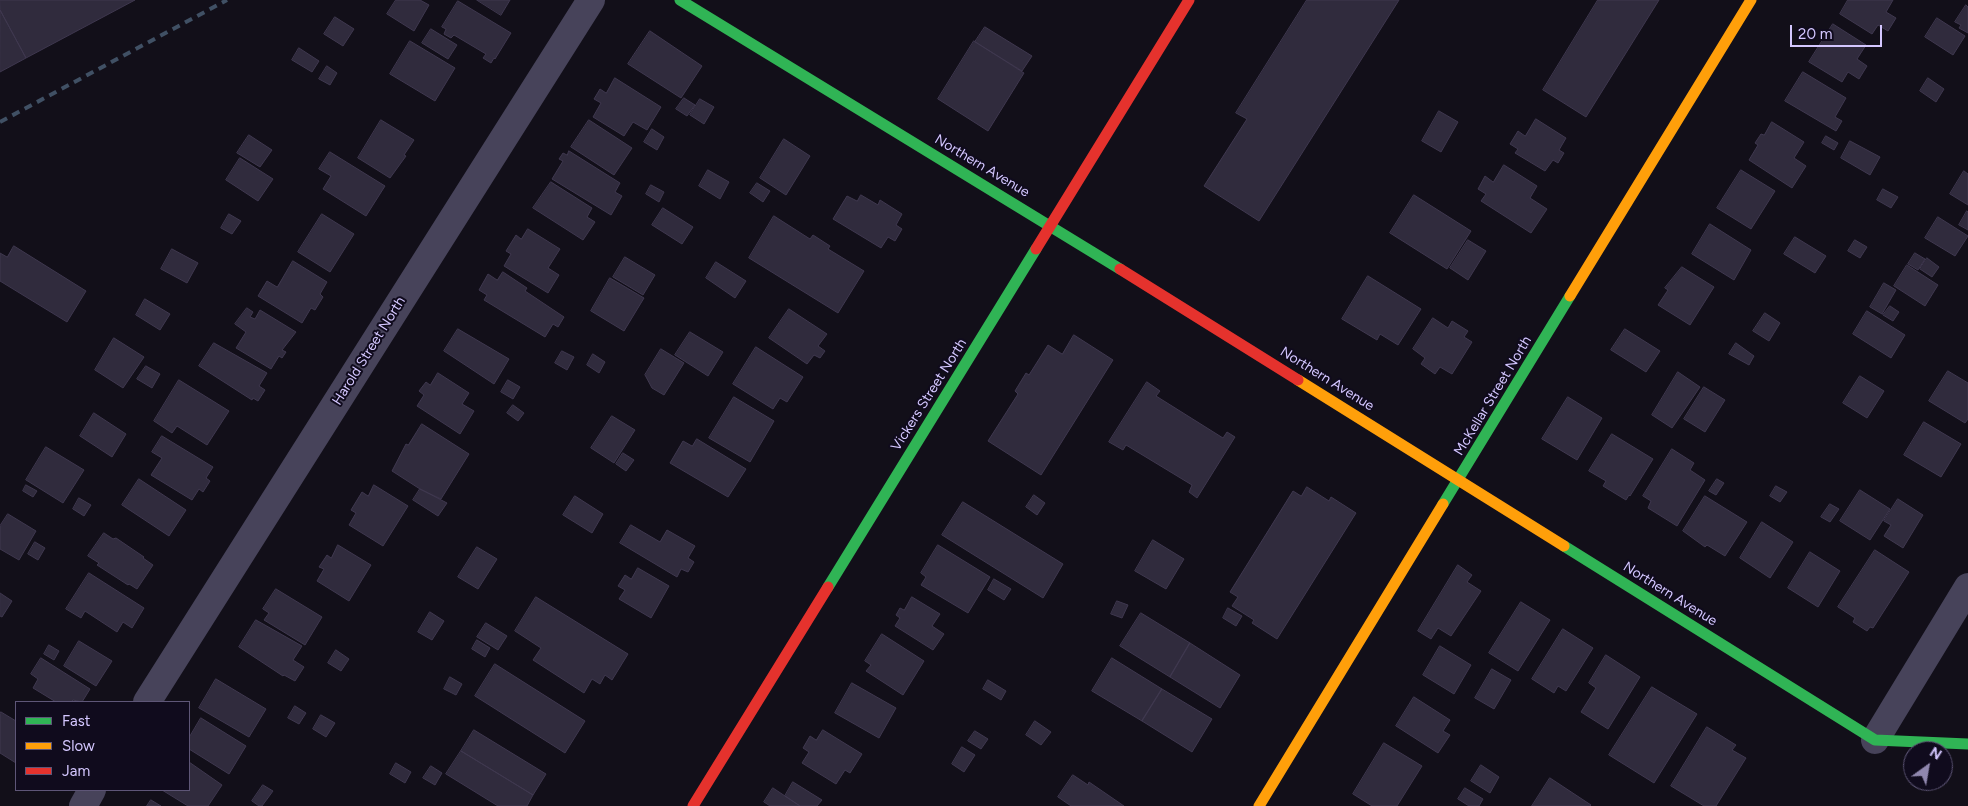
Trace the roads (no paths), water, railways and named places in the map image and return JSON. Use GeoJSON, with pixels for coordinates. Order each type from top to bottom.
{"type":"FeatureCollection","features":[{"type":"Feature","properties":{"kind":"street","name":"Harold Street North"},"geometry":{"type":"LineString","coordinates":[[148,701],[591,0]]}},
{"type":"Feature","properties":{"kind":"street","name":"Northern Avenue"},"geometry":{"type":"LineString","coordinates":[[680,0],[1051,226],[1875,740],[1968,744]]}},
{"type":"Feature","properties":{"kind":"street","name":"Vickers Street North"},"geometry":{"type":"LineString","coordinates":[[693,806],[1189,0]]}},
{"type":"Feature","properties":{"kind":"street","name":"McKellar Street North"},"geometry":{"type":"LineString","coordinates":[[1259,806],[1751,0]]}},
{"type":"Feature","properties":{"kind":"street"},"geometry":{"type":"LineString","coordinates":[[1875,740],[1968,587]]}},
{"type":"Feature","properties":{"kind":"street"},"geometry":{"type":"LineString","coordinates":[[83,806],[91,791]]}},
{"type":"Feature","properties":{"kind":"railway"},"geometry":{"type":"LineString","coordinates":[[0,122],[227,0]]}}]}
